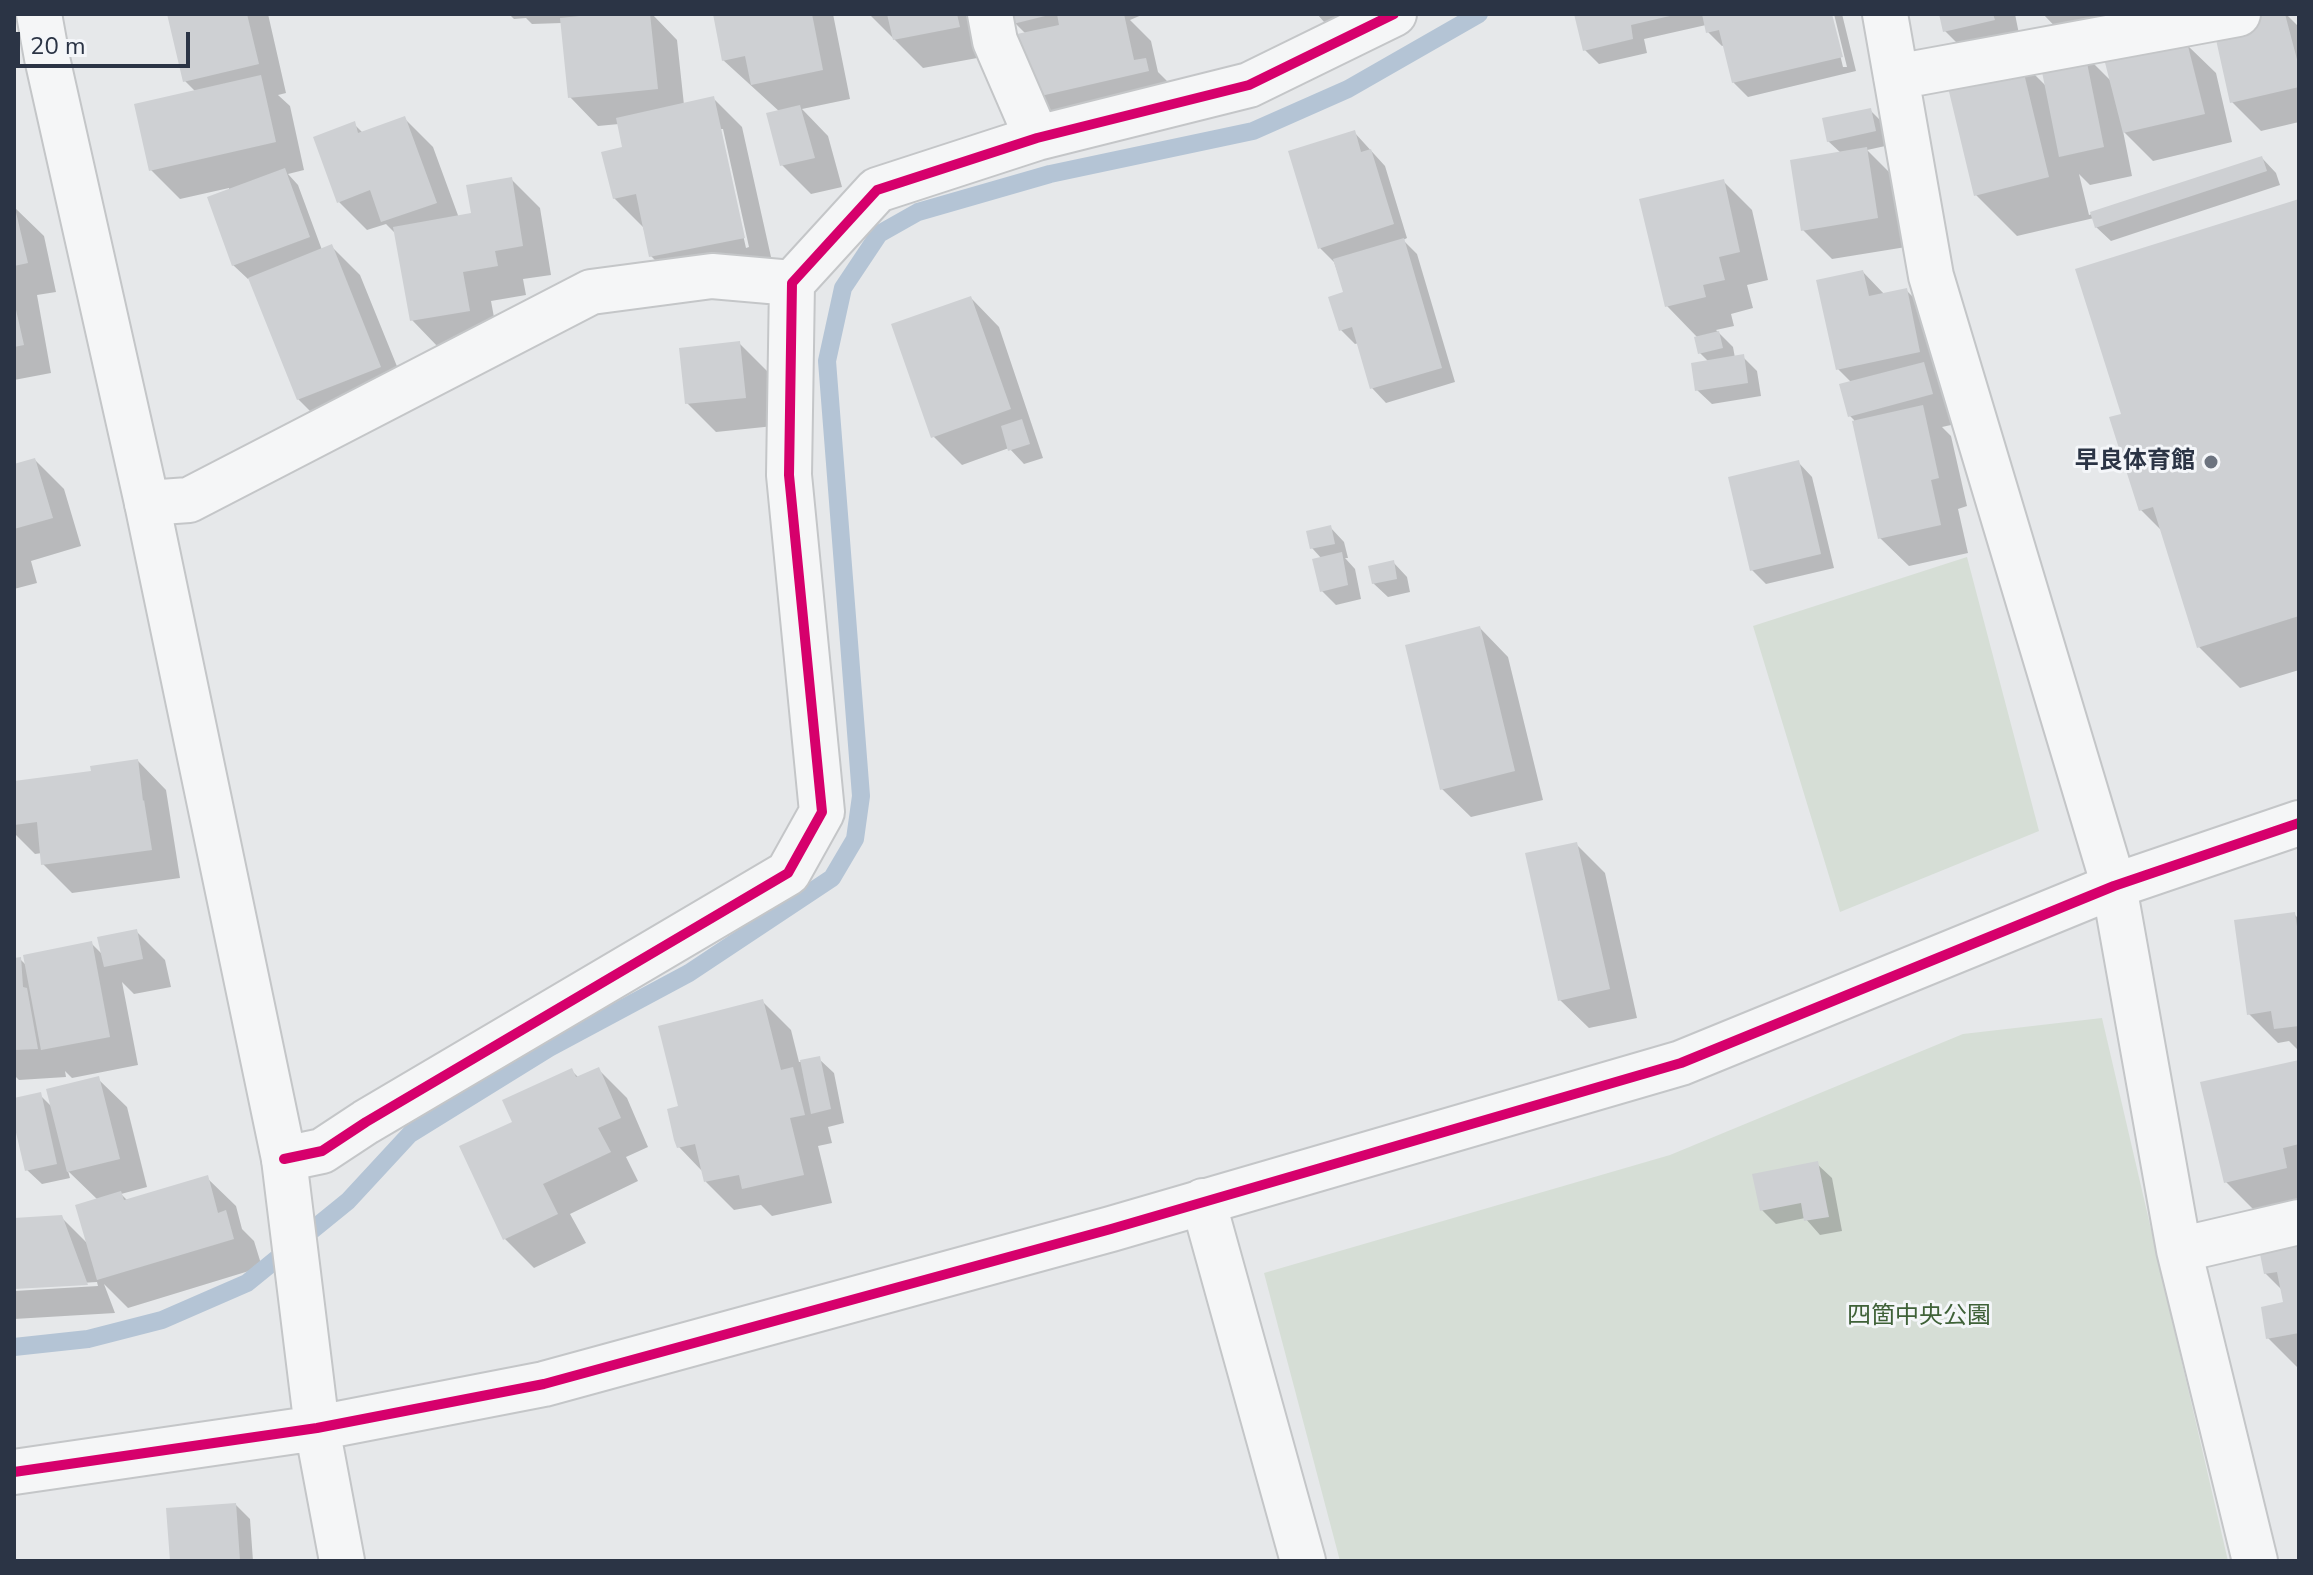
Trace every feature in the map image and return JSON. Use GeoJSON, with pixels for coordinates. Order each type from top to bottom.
{"type":"FeatureCollection","features":[{"type":"Feature","properties":{"kind":"street"},"geometry":{"type":"LineString","coordinates":[[39,14],[147,503],[284,1159],[317,1428],[342,1561]]}},
{"type":"Feature","properties":{"kind":"street"},"geometry":{"type":"LineString","coordinates":[[990,14],[995,41],[1037,138]]}},
{"type":"Feature","properties":{"kind":"street"},"geometry":{"type":"LineString","coordinates":[[284,1159],[322,1151],[788,873],[822,812],[789,475],[792,283],[877,190],[1037,138],[1249,85],[1394,14]]}},
{"type":"Feature","properties":{"kind":"street"},"geometry":{"type":"LineString","coordinates":[[1885,14],[1931,276],[2114,886],[2179,1250],[2255,1561]]}},
{"type":"Feature","properties":{"kind":"street"},"geometry":{"type":"LineString","coordinates":[[1896,77],[2238,14]]}},
{"type":"Feature","properties":{"kind":"street"},"geometry":{"type":"LineString","coordinates":[[147,503],[189,500],[591,292],[712,276],[792,283]]}},
{"type":"Feature","properties":{"kind":"street"},"geometry":{"type":"LineString","coordinates":[[14,1472],[317,1428],[544,1384],[1111,1229],[1681,1063],[2114,886],[2299,823]]}},
{"type":"Feature","properties":{"kind":"street"},"geometry":{"type":"LineString","coordinates":[[1203,1201],[1303,1561]]}},
{"type":"Feature","properties":{"kind":"street"},"geometry":{"type":"LineString","coordinates":[[2179,1250],[2299,1222]]}},
{"type":"Feature","properties":{"kind":"green space"},"geometry":{"type":"Polygon","coordinates":[[[1967,557],[2039,831],[1840,912],[1753,626],[1967,557]]]}},
{"type":"Feature","properties":{"kind":"green space","name":"四箇中央公園"},"geometry":{"type":"Polygon","coordinates":[[[2102,1018],[2228,1561],[1340,1561],[1264,1273],[1670,1155],[1963,1034],[2102,1018]]]}},
{"type":"Feature","properties":{"kind":"building"},"geometry":{"type":"Polygon","coordinates":[[[167,14],[247,14],[259,64],[183,82],[167,14]]]}},
{"type":"Feature","properties":{"kind":"building"},"geometry":{"type":"Polygon","coordinates":[[[650,14],[658,89],[568,98],[560,18],[650,14]]]}},
{"type":"Feature","properties":{"kind":"building"},"geometry":{"type":"Polygon","coordinates":[[[713,14],[812,14],[823,70],[751,85],[745,56],[722,61],[713,14]]]}},
{"type":"Feature","properties":{"kind":"building"},"geometry":{"type":"Polygon","coordinates":[[[887,14],[957,14],[960,27],[893,40],[887,14]]]}},
{"type":"Feature","properties":{"kind":"building"},"geometry":{"type":"Polygon","coordinates":[[[1011,14],[1048,14],[1049,15],[1013,24],[1011,14]]]}},
{"type":"Feature","properties":{"kind":"building"},"geometry":{"type":"Polygon","coordinates":[[[1057,14],[1124,14],[1134,60],[1146,58],[1149,71],[1032,98],[1017,34],[1059,25],[1057,14]]]}},
{"type":"Feature","properties":{"kind":"building"},"geometry":{"type":"Polygon","coordinates":[[[1574,14],[1674,15],[1631,25],[1633,39],[1583,51],[1574,14]]]}},
{"type":"Feature","properties":{"kind":"building"},"geometry":{"type":"Polygon","coordinates":[[[1702,14],[1832,14],[1843,57],[1732,83],[1719,30],[1706,33],[1702,14]]]}},
{"type":"Feature","properties":{"kind":"building"},"geometry":{"type":"Polygon","coordinates":[[[1939,14],[1993,14],[1995,20],[1943,32],[1939,14]]]}},
{"type":"Feature","properties":{"kind":"building"},"geometry":{"type":"Polygon","coordinates":[[[2260,14],[2285,14],[2299,67],[2299,87],[2230,103],[2213,26],[2260,14]]]}},
{"type":"Feature","properties":{"kind":"building"},"geometry":{"type":"Polygon","coordinates":[[[2187,42],[2205,114],[2123,133],[2100,43],[2187,42]]]}},
{"type":"Feature","properties":{"kind":"building"},"geometry":{"type":"Polygon","coordinates":[[[2085,53],[2104,147],[2059,157],[2040,62],[2085,53]]]}},
{"type":"Feature","properties":{"kind":"building"},"geometry":{"type":"Polygon","coordinates":[[[2020,57],[2049,177],[1974,196],[1945,75],[2020,57]]]}},
{"type":"Feature","properties":{"kind":"building"},"geometry":{"type":"Polygon","coordinates":[[[261,75],[276,142],[149,171],[134,104],[261,75]]]}},
{"type":"Feature","properties":{"kind":"building"},"geometry":{"type":"Polygon","coordinates":[[[714,96],[745,238],[649,257],[636,194],[613,199],[601,152],[622,147],[616,118],[714,96]]]}},
{"type":"Feature","properties":{"kind":"building"},"geometry":{"type":"Polygon","coordinates":[[[800,105],[815,158],[780,166],[766,113],[800,105]]]}},
{"type":"Feature","properties":{"kind":"building"},"geometry":{"type":"Polygon","coordinates":[[[1871,108],[1876,131],[1827,142],[1822,118],[1871,108]]]}},
{"type":"Feature","properties":{"kind":"building"},"geometry":{"type":"Polygon","coordinates":[[[405,116],[437,203],[381,222],[370,190],[337,203],[313,137],[355,121],[358,133],[405,116]]]}},
{"type":"Feature","properties":{"kind":"building"},"geometry":{"type":"Polygon","coordinates":[[[1355,130],[1361,152],[1371,149],[1394,224],[1318,249],[1288,151],[1355,130]]]}},
{"type":"Feature","properties":{"kind":"building"},"geometry":{"type":"Polygon","coordinates":[[[1867,147],[1878,218],[1801,231],[1790,160],[1867,147]]]}},
{"type":"Feature","properties":{"kind":"building"},"geometry":{"type":"Polygon","coordinates":[[[2262,156],[2267,171],[2095,228],[2090,212],[2262,156]]]}},
{"type":"Feature","properties":{"kind":"building"},"geometry":{"type":"Polygon","coordinates":[[[285,168],[310,237],[232,266],[207,197],[285,168]]]}},
{"type":"Feature","properties":{"kind":"building"},"geometry":{"type":"Polygon","coordinates":[[[512,177],[523,246],[495,251],[498,266],[463,272],[470,311],[410,321],[393,227],[471,213],[466,185],[512,177]]]}},
{"type":"Feature","properties":{"kind":"building"},"geometry":{"type":"Polygon","coordinates":[[[1724,179],[1740,252],[1719,257],[1725,280],[1703,285],[1706,297],[1665,307],[1639,199],[1724,179]]]}},
{"type":"Feature","properties":{"kind":"building","name":"早良体育館"},"geometry":{"type":"Polygon","coordinates":[[[2299,199],[2299,616],[2197,648],[2153,507],[2139,511],[2109,417],[2121,414],[2075,269],[2299,199]]]}},
{"type":"Feature","properties":{"kind":"building"},"geometry":{"type":"Polygon","coordinates":[[[14,204],[28,263],[14,266],[14,204]]]}},
{"type":"Feature","properties":{"kind":"building"},"geometry":{"type":"Polygon","coordinates":[[[1404,238],[1442,368],[1370,389],[1352,327],[1339,331],[1328,297],[1343,292],[1333,259],[1404,238]]]}},
{"type":"Feature","properties":{"kind":"building"},"geometry":{"type":"Polygon","coordinates":[[[332,244],[381,367],[297,400],[248,278],[332,244]]]}},
{"type":"Feature","properties":{"kind":"building"},"geometry":{"type":"Polygon","coordinates":[[[1863,270],[1869,296],[1907,288],[1920,352],[1836,370],[1816,280],[1863,270]]]}},
{"type":"Feature","properties":{"kind":"building"},"geometry":{"type":"Polygon","coordinates":[[[971,296],[1011,409],[931,438],[891,324],[971,296]]]}},
{"type":"Feature","properties":{"kind":"building"},"geometry":{"type":"Polygon","coordinates":[[[14,301],[24,345],[14,347],[14,301]]]}},
{"type":"Feature","properties":{"kind":"building"},"geometry":{"type":"Polygon","coordinates":[[[1719,331],[1723,348],[1698,354],[1694,337],[1719,331]]]}},
{"type":"Feature","properties":{"kind":"building"},"geometry":{"type":"Polygon","coordinates":[[[740,341],[746,398],[685,404],[679,348],[740,341]]]}},
{"type":"Feature","properties":{"kind":"building"},"geometry":{"type":"Polygon","coordinates":[[[1744,354],[1748,383],[1695,391],[1691,363],[1744,354]]]}},
{"type":"Feature","properties":{"kind":"building"},"geometry":{"type":"Polygon","coordinates":[[[1924,362],[1933,394],[1848,417],[1839,384],[1924,362]]]}},
{"type":"Feature","properties":{"kind":"building"},"geometry":{"type":"Polygon","coordinates":[[[1923,405],[1939,478],[1931,480],[1941,525],[1878,539],[1852,421],[1923,405]]]}},
{"type":"Feature","properties":{"kind":"building"},"geometry":{"type":"Polygon","coordinates":[[[1022,419],[1030,444],[1008,451],[1001,426],[1022,419]]]}},
{"type":"Feature","properties":{"kind":"building"},"geometry":{"type":"Polygon","coordinates":[[[35,458],[53,518],[14,529],[14,464],[35,458]]]}},
{"type":"Feature","properties":{"kind":"building"},"geometry":{"type":"Polygon","coordinates":[[[1799,460],[1821,554],[1750,571],[1728,477],[1799,460]]]}},
{"type":"Feature","properties":{"kind":"building"},"geometry":{"type":"Polygon","coordinates":[[[1331,525],[1335,544],[1310,549],[1306,531],[1331,525]]]}},
{"type":"Feature","properties":{"kind":"building"},"geometry":{"type":"Polygon","coordinates":[[[1342,552],[1348,585],[1320,592],[1312,559],[1342,552]]]}},
{"type":"Feature","properties":{"kind":"building"},"geometry":{"type":"Polygon","coordinates":[[[1394,560],[1397,579],[1372,584],[1368,566],[1394,560]]]}},
{"type":"Feature","properties":{"kind":"building"},"geometry":{"type":"Polygon","coordinates":[[[1480,626],[1515,771],[1440,790],[1405,645],[1480,626]]]}},
{"type":"Feature","properties":{"kind":"building"},"geometry":{"type":"Polygon","coordinates":[[[138,759],[152,850],[41,865],[37,822],[14,825],[14,781],[91,771],[90,766],[138,759]]]}},
{"type":"Feature","properties":{"kind":"building"},"geometry":{"type":"Polygon","coordinates":[[[1577,842],[1610,989],[1558,1001],[1525,853],[1577,842]]]}},
{"type":"Feature","properties":{"kind":"building"},"geometry":{"type":"Polygon","coordinates":[[[2295,912],[2299,941],[2299,1026],[2274,1029],[2271,1011],[2247,1015],[2234,920],[2295,912]]]}},
{"type":"Feature","properties":{"kind":"building"},"geometry":{"type":"Polygon","coordinates":[[[137,929],[143,959],[104,967],[97,937],[137,929]]]}},
{"type":"Feature","properties":{"kind":"building"},"geometry":{"type":"Polygon","coordinates":[[[92,941],[110,1037],[41,1050],[23,955],[92,941]]]}},
{"type":"Feature","properties":{"kind":"building"},"geometry":{"type":"Polygon","coordinates":[[[21,957],[23,987],[27,988],[38,1049],[14,1050],[14,958],[21,957]]]}},
{"type":"Feature","properties":{"kind":"building"},"geometry":{"type":"Polygon","coordinates":[[[763,999],[781,1070],[793,1067],[805,1115],[790,1118],[804,1175],[742,1189],[739,1175],[704,1182],[695,1144],[677,1148],[674,1140],[667,1109],[678,1106],[658,1026],[763,999]]]}},
{"type":"Feature","properties":{"kind":"building"},"geometry":{"type":"Polygon","coordinates":[[[820,1056],[831,1109],[811,1114],[800,1060],[820,1056]]]}},
{"type":"Feature","properties":{"kind":"building"},"geometry":{"type":"Polygon","coordinates":[[[2299,1060],[2299,1144],[2283,1148],[2287,1168],[2224,1183],[2200,1082],[2299,1060]]]}},
{"type":"Feature","properties":{"kind":"building"},"geometry":{"type":"Polygon","coordinates":[[[599,1067],[621,1118],[598,1128],[611,1152],[543,1184],[558,1214],[503,1240],[459,1146],[512,1122],[502,1100],[572,1068],[576,1077],[599,1067]]]}},
{"type":"Feature","properties":{"kind":"building"},"geometry":{"type":"Polygon","coordinates":[[[99,1076],[120,1159],[67,1172],[46,1089],[99,1076]]]}},
{"type":"Feature","properties":{"kind":"building"},"geometry":{"type":"Polygon","coordinates":[[[41,1092],[57,1164],[25,1171],[14,1124],[14,1098],[41,1092]]]}},
{"type":"Feature","properties":{"kind":"building"},"geometry":{"type":"Polygon","coordinates":[[[1818,1161],[1829,1217],[1804,1221],[1801,1203],[1760,1211],[1752,1174],[1818,1161]]]}},
{"type":"Feature","properties":{"kind":"building"},"geometry":{"type":"Polygon","coordinates":[[[208,1175],[218,1213],[226,1210],[234,1239],[97,1280],[75,1205],[121,1191],[124,1200],[208,1175]]]}},
{"type":"Feature","properties":{"kind":"building"},"geometry":{"type":"Polygon","coordinates":[[[62,1215],[88,1285],[14,1289],[14,1218],[62,1215]]]}},
{"type":"Feature","properties":{"kind":"building"},"geometry":{"type":"Polygon","coordinates":[[[2299,1226],[2299,1333],[2266,1339],[2261,1307],[2283,1302],[2277,1272],[2264,1274],[2260,1254],[2274,1251],[2272,1240],[2299,1226]]]}},
{"type":"Feature","properties":{"kind":"building"},"geometry":{"type":"Polygon","coordinates":[[[236,1503],[240,1561],[170,1561],[166,1508],[236,1503]]]}},
{"type":"Feature","properties":{"kind":"waterway"},"geometry":{"type":"LineString","coordinates":[[14,1347],[88,1339],[162,1320],[247,1283],[348,1201],[410,1134],[549,1048],[689,973],[832,878],[855,839],[861,796],[827,361],[843,288],[879,234],[918,212],[1050,174],[1253,131],[1348,89],[1479,14]]}},
{"type":"Feature","properties":{"kind":"cycle path"},"geometry":{"type":"LineString","coordinates":[[284,1159],[322,1151],[788,873],[822,812],[789,475],[792,283],[877,190],[1037,138],[1249,85],[1394,14]]}},
{"type":"Feature","properties":{"kind":"cycle path"},"geometry":{"type":"LineString","coordinates":[[14,1472],[317,1428],[544,1384],[1111,1229],[1681,1063],[2114,886],[2299,823]]}},
{"type":"Feature","properties":{"kind":"place","name":"早良体育館"},"geometry":{"type":"Point","coordinates":[2211,462]}}]}
